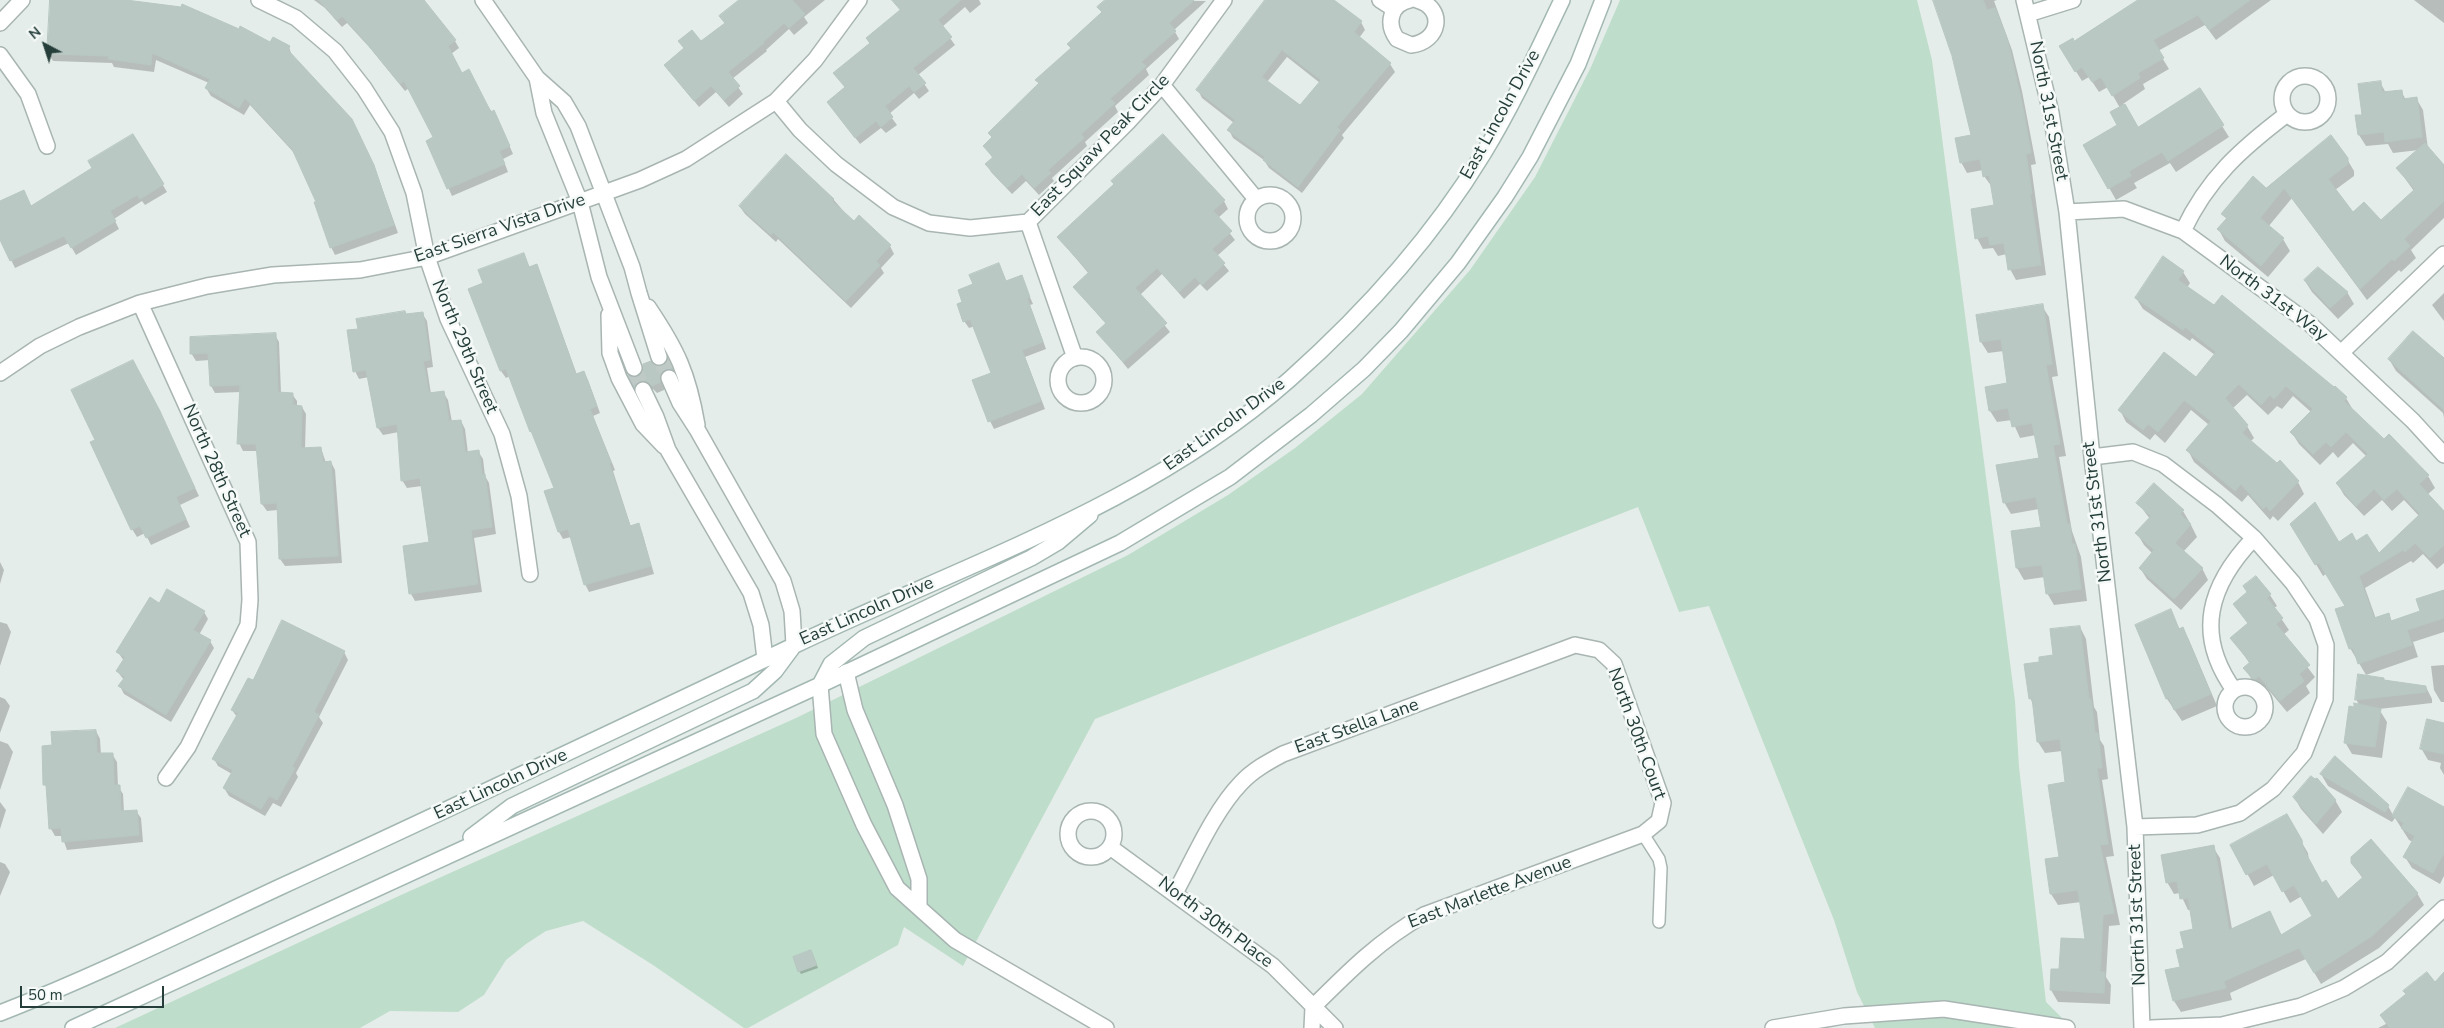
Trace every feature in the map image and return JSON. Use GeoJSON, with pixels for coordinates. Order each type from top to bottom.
{"type":"FeatureCollection","features":[{"type":"Feature","properties":{"kind":"street"},"geometry":{"type":"LineString","coordinates":[[0,23],[22,0]]}},
{"type":"Feature","properties":{"kind":"street","name":"North 29th Street"},"geometry":{"type":"LineString","coordinates":[[259,0],[296,18],[335,51],[364,88],[392,132],[414,193],[427,257],[448,319],[502,434],[518,496],[530,574]]}},
{"type":"Feature","properties":{"kind":"street"},"geometry":{"type":"LineString","coordinates":[[483,0],[537,78],[564,102],[578,126],[606,193],[632,267],[638,294],[659,357]]}},
{"type":"Feature","properties":{"kind":"street","name":"East Sierra Vista Drive"},"geometry":{"type":"LineString","coordinates":[[0,373],[40,346],[79,326],[140,303],[207,286],[273,275],[360,270],[427,257],[606,193],[686,159],[776,101],[815,60],[859,0]]}},
{"type":"Feature","properties":{"kind":"street","name":"East Squaw Peak Circle"},"geometry":{"type":"LineString","coordinates":[[776,101],[800,130],[836,164],[893,206],[929,223],[970,228],[1028,222],[1128,122],[1162,85],[1224,0]]}},
{"type":"Feature","properties":{"kind":"street"},"geometry":{"type":"LineString","coordinates":[[1380,0],[1394,10]]}},
{"type":"Feature","properties":{"kind":"street"},"geometry":{"type":"LineString","coordinates":[[1410,0],[1399,4],[1394,10],[1391,17],[1392,32],[1404,43],[1419,44],[1432,35],[1436,22],[1431,8],[1417,0]]}},
{"type":"Feature","properties":{"kind":"street","name":"East Lincoln Drive"},"geometry":{"type":"LineString","coordinates":[[0,1013],[343,859],[794,645],[1104,503],[1183,458],[1245,415],[1288,380],[1370,300],[1433,226],[1484,154],[1532,63],[1562,0]]}},
{"type":"Feature","properties":{"kind":"street"},"geometry":{"type":"LineString","coordinates":[[73,1028],[820,685],[1120,543],[1230,478],[1311,416],[1364,369],[1401,330],[1458,263],[1505,197],[1530,157],[1578,64],[1603,0]]}},
{"type":"Feature","properties":{"kind":"street"},"geometry":{"type":"LineString","coordinates":[[2026,7],[2073,0]]}},
{"type":"Feature","properties":{"kind":"street","name":"North 31st Street"},"geometry":{"type":"LineString","coordinates":[[2026,7],[2051,113],[2067,212],[2092,457],[2135,827],[2142,1028]]}},
{"type":"Feature","properties":{"kind":"street"},"geometry":{"type":"LineString","coordinates":[[0,55],[28,94],[47,146]]}},
{"type":"Feature","properties":{"kind":"street"},"geometry":{"type":"LineString","coordinates":[[537,78],[544,113],[580,202],[609,304],[634,368]]}},
{"type":"Feature","properties":{"kind":"street"},"geometry":{"type":"LineString","coordinates":[[1162,85],[1256,199]]}},
{"type":"Feature","properties":{"kind":"street"},"geometry":{"type":"LineString","coordinates":[[2183,231],[2211,182],[2230,162],[2287,114]]}},
{"type":"Feature","properties":{"kind":"street","name":"North 31st Way"},"geometry":{"type":"LineString","coordinates":[[2067,212],[2124,209],[2183,231],[2310,324],[2342,352],[2413,421],[2444,455]]}},
{"type":"Feature","properties":{"kind":"street"},"geometry":{"type":"LineString","coordinates":[[1028,222],[1075,358]]}},
{"type":"Feature","properties":{"kind":"street"},"geometry":{"type":"LineString","coordinates":[[2342,352],[2444,254]]}},
{"type":"Feature","properties":{"kind":"street"},"geometry":{"type":"LineString","coordinates":[[638,294],[678,355],[692,396],[698,431]]}},
{"type":"Feature","properties":{"kind":"street","name":"North 28th Street"},"geometry":{"type":"LineString","coordinates":[[140,303],[248,542],[250,600],[248,625],[188,747],[166,778]]}},
{"type":"Feature","properties":{"kind":"street"},"geometry":{"type":"LineString","coordinates":[[609,304],[610,353],[619,378],[643,424],[668,450]]}},
{"type":"Feature","properties":{"kind":"street"},"geometry":{"type":"LineString","coordinates":[[447,855],[512,806],[753,691],[776,671],[794,645],[792,611],[782,582],[698,431],[680,403],[669,378]]}},
{"type":"Feature","properties":{"kind":"street"},"geometry":{"type":"LineString","coordinates":[[643,390],[656,417],[668,450],[751,593],[761,625],[765,659]]}},
{"type":"Feature","properties":{"kind":"street"},"geometry":{"type":"LineString","coordinates":[[2092,457],[2134,452],[2163,464],[2217,505],[2254,538],[2304,598],[2317,619],[2326,645],[2324,699],[2304,753],[2273,789],[2240,813],[2197,825],[2135,827]]}},
{"type":"Feature","properties":{"kind":"street"},"geometry":{"type":"LineString","coordinates":[[1104,503],[1058,542],[1004,572],[864,638],[831,664],[820,685],[824,734],[864,826],[897,888],[955,940],[1106,1028]]}},
{"type":"Feature","properties":{"kind":"street"},"geometry":{"type":"LineString","coordinates":[[2234,690],[2222,673],[2212,646],[2214,598],[2234,559],[2254,538]]}},
{"type":"Feature","properties":{"kind":"street","name":"East Stella Lane"},"geometry":{"type":"LineString","coordinates":[[1175,893],[1216,818],[1240,784],[1258,768],[1282,754],[1575,645],[1599,650]]}},
{"type":"Feature","properties":{"kind":"street","name":"North 30th Court"},"geometry":{"type":"LineString","coordinates":[[1599,650],[1614,664],[1663,803],[1659,821]]}},
{"type":"Feature","properties":{"kind":"street"},"geometry":{"type":"LineString","coordinates":[[846,672],[855,710],[895,805],[919,879],[919,907]]}},
{"type":"Feature","properties":{"kind":"street","name":"East Marlette Avenue"},"geometry":{"type":"LineString","coordinates":[[1313,1007],[1373,948],[1396,931],[1424,915],[1643,834],[1659,821]]}},
{"type":"Feature","properties":{"kind":"street","name":"North 30th Place"},"geometry":{"type":"LineString","coordinates":[[1110,847],[1273,966],[1334,1028]]}},
{"type":"Feature","properties":{"kind":"street"},"geometry":{"type":"LineString","coordinates":[[2151,1028],[2223,1027],[2301,1006],[2344,988],[2387,962],[2444,908]]}},
{"type":"Feature","properties":{"kind":"street"},"geometry":{"type":"LineString","coordinates":[[1312,1028],[1313,1007]]}},
{"type":"Feature","properties":{"kind":"street"},"geometry":{"type":"LineString","coordinates":[[1773,1028],[1844,1016],[1944,1009],[2066,1028]]}},
{"type":"Feature","properties":{"kind":"lane"},"geometry":{"type":"LineString","coordinates":[[1643,834],[1659,859],[1662,868],[1659,922]]}},
{"type":"Feature","properties":{"kind":"green space"},"geometry":{"type":"Polygon","coordinates":[[[1620,0],[1917,0],[1932,60],[2015,701],[2019,767],[2046,1002],[2072,1028],[1875,1028],[1857,992],[1834,920],[1709,606],[1679,612],[1638,507],[1095,719],[963,966],[904,927],[898,945],[748,1028],[744,1028],[653,965],[583,921],[546,931],[526,944],[506,960],[484,995],[458,1012],[390,1011],[360,1028],[115,1028],[401,895],[796,718],[1128,555],[1228,495],[1295,448],[1362,394],[1470,270],[1535,177],[1591,67],[1620,0]]]}},
{"type":"Feature","properties":{"kind":"building"},"geometry":{"type":"Polygon","coordinates":[[[50,0],[126,0],[181,7],[182,4],[239,29],[240,26],[270,42],[273,37],[290,46],[288,50],[352,119],[374,165],[394,225],[330,248],[314,202],[316,202],[292,149],[245,98],[239,108],[205,88],[210,79],[152,53],[151,65],[108,59],[109,56],[47,54],[50,0]]]}},
{"type":"Feature","properties":{"kind":"building"},"geometry":{"type":"Polygon","coordinates":[[[319,0],[424,0],[456,40],[448,46],[462,73],[469,69],[491,112],[494,110],[510,146],[499,151],[505,164],[447,189],[426,141],[433,137],[404,81],[400,84],[342,16],[337,20],[319,0]]]}},
{"type":"Feature","properties":{"kind":"building"},"geometry":{"type":"Polygon","coordinates":[[[739,0],[792,0],[805,14],[789,28],[784,23],[764,43],[728,72],[740,86],[724,100],[711,86],[694,101],[664,65],[684,48],[678,41],[692,30],[701,41],[725,23],[719,16],[739,0]]]}},
{"type":"Feature","properties":{"kind":"building"},"geometry":{"type":"Polygon","coordinates":[[[892,0],[961,0],[938,20],[952,37],[913,68],[926,83],[914,92],[909,86],[885,106],[893,117],[881,127],[876,121],[855,138],[827,102],[845,87],[833,73],[870,43],[866,38],[900,10],[892,0]]]}},
{"type":"Feature","properties":{"kind":"building"},"geometry":{"type":"Polygon","coordinates":[[[1105,0],[1194,0],[1169,23],[1176,31],[1141,62],[1146,66],[1110,99],[1115,103],[1081,134],[1084,138],[1048,170],[1051,173],[1034,188],[1022,174],[1007,188],[985,164],[993,157],[983,146],[992,137],[988,133],[1039,83],[1035,80],[1071,48],[1067,44],[1102,12],[1097,7],[1105,0]]]}},
{"type":"Feature","properties":{"kind":"building"},"geometry":{"type":"Polygon","coordinates":[[[1265,0],[1334,0],[1362,21],[1354,32],[1391,63],[1337,127],[1340,130],[1298,187],[1263,160],[1265,157],[1227,130],[1235,120],[1196,90],[1265,0]],[[1282,50],[1262,77],[1300,105],[1321,80],[1282,50]]]}},
{"type":"Feature","properties":{"kind":"building"},"geometry":{"type":"Polygon","coordinates":[[[1933,0],[1983,0],[1987,10],[1995,8],[2007,38],[2031,153],[2026,154],[2041,265],[2008,270],[2004,243],[1990,245],[1988,236],[1975,239],[1971,209],[1994,205],[1989,175],[1983,177],[1980,159],[1960,163],[1955,138],[1971,135],[1952,56],[1933,0]]]}},
{"type":"Feature","properties":{"kind":"building"},"geometry":{"type":"Polygon","coordinates":[[[2138,0],[2250,0],[2209,30],[2198,15],[2153,40],[2164,58],[2138,73],[2140,78],[2112,96],[2101,77],[2092,82],[2082,67],[2075,72],[2059,46],[2073,38],[2074,41],[2138,0]]]}},
{"type":"Feature","properties":{"kind":"building"},"geometry":{"type":"Polygon","coordinates":[[[2381,81],[2382,92],[2402,90],[2403,99],[2417,97],[2422,137],[2385,142],[2384,132],[2358,135],[2355,115],[2362,115],[2358,84],[2381,81]]]}},
{"type":"Feature","properties":{"kind":"building"},"geometry":{"type":"Polygon","coordinates":[[[2200,88],[2224,125],[2168,161],[2162,152],[2129,171],[2131,176],[2108,189],[2083,145],[2117,125],[2110,112],[2125,104],[2138,127],[2200,88]]]}},
{"type":"Feature","properties":{"kind":"building"},"geometry":{"type":"Polygon","coordinates":[[[133,134],[164,184],[140,199],[137,195],[110,211],[116,221],[71,248],[64,236],[10,261],[0,240],[0,201],[24,190],[31,206],[92,168],[88,161],[133,134]]]}},
{"type":"Feature","properties":{"kind":"building"},"geometry":{"type":"Polygon","coordinates":[[[1163,134],[1225,200],[1213,211],[1232,231],[1212,249],[1225,263],[1202,285],[1195,277],[1179,292],[1157,268],[1135,288],[1167,323],[1123,362],[1096,332],[1106,323],[1073,287],[1089,272],[1057,237],[1114,184],[1111,181],[1163,134]]]}},
{"type":"Feature","properties":{"kind":"building"},"geometry":{"type":"Polygon","coordinates":[[[2331,135],[2348,158],[2348,164],[2328,179],[2353,212],[2364,202],[2381,220],[2415,189],[2396,168],[2425,143],[2444,165],[2444,201],[2404,239],[2410,246],[2394,261],[2392,259],[2360,289],[2284,188],[2260,218],[2284,238],[2261,266],[2217,229],[2227,218],[2221,214],[2253,176],[2266,188],[2331,135]]]}},
{"type":"Feature","properties":{"kind":"building"},"geometry":{"type":"Polygon","coordinates":[[[786,154],[834,199],[832,201],[854,221],[859,215],[891,245],[876,261],[880,265],[846,301],[773,232],[771,235],[739,206],[786,154]]]}},
{"type":"Feature","properties":{"kind":"building"},"geometry":{"type":"Polygon","coordinates":[[[524,253],[529,267],[537,264],[576,374],[584,371],[597,406],[590,409],[611,463],[609,463],[630,526],[639,523],[651,566],[584,585],[568,529],[558,532],[544,491],[554,488],[506,369],[500,371],[468,289],[483,283],[478,270],[524,253]]]}},
{"type":"Feature","properties":{"kind":"building"},"geometry":{"type":"Polygon","coordinates":[[[2163,256],[2184,271],[2178,280],[2214,305],[2222,295],[2335,386],[2347,397],[2344,401],[2384,439],[2389,434],[2429,475],[2419,484],[2444,511],[2444,545],[2430,558],[2415,543],[2405,552],[2403,550],[2359,576],[2374,618],[2389,613],[2391,621],[2420,611],[2416,599],[2444,590],[2444,618],[2407,630],[2412,645],[2358,664],[2353,648],[2349,649],[2335,609],[2345,606],[2319,563],[2315,565],[2290,524],[2315,502],[2339,542],[2352,533],[2356,541],[2367,534],[2379,553],[2420,514],[2397,489],[2384,500],[2374,489],[2356,506],[2336,483],[2368,454],[2346,432],[2331,447],[2326,442],[2313,454],[2290,432],[2313,409],[2286,386],[2274,399],[2270,395],[2261,405],[2239,384],[2225,398],[2248,425],[2242,433],[2277,463],[2280,460],[2299,481],[2270,511],[2266,506],[2263,509],[2241,484],[2235,491],[2186,450],[2211,421],[2184,400],[2158,432],[2148,424],[2143,430],[2118,410],[2164,352],[2196,377],[2216,352],[2185,327],[2183,330],[2135,298],[2163,256]]]}},
{"type":"Feature","properties":{"kind":"building"},"geometry":{"type":"Polygon","coordinates":[[[999,263],[1006,281],[1022,275],[1030,297],[1027,298],[1043,342],[1022,350],[1041,401],[988,422],[972,380],[991,373],[970,319],[963,322],[957,304],[962,302],[958,290],[973,284],[969,275],[999,263]]]}},
{"type":"Feature","properties":{"kind":"building"},"geometry":{"type":"Polygon","coordinates":[[[2318,267],[2348,292],[2330,308],[2304,280],[2318,267]]]}},
{"type":"Feature","properties":{"kind":"building"},"geometry":{"type":"Polygon","coordinates":[[[2043,304],[2052,364],[2046,365],[2060,444],[2053,445],[2067,524],[2070,524],[2072,544],[2075,544],[2081,589],[2046,594],[2042,565],[2016,568],[2011,531],[2041,527],[2036,497],[2003,503],[1996,465],[2039,458],[2032,423],[2012,427],[2008,408],[1989,411],[1985,387],[2007,383],[2001,339],[1980,342],[1976,315],[2043,304]]]}},
{"type":"Feature","properties":{"kind":"building"},"geometry":{"type":"Polygon","coordinates":[[[405,311],[406,314],[423,312],[430,360],[423,361],[429,393],[444,391],[449,421],[461,420],[465,452],[479,450],[482,475],[485,474],[492,527],[471,530],[478,584],[409,594],[403,546],[429,542],[420,478],[401,481],[397,424],[377,428],[366,370],[353,372],[347,330],[358,329],[356,319],[405,311]]]}},
{"type":"Feature","properties":{"kind":"building"},"geometry":{"type":"Polygon","coordinates":[[[2413,331],[2444,358],[2444,410],[2388,359],[2413,331]]]}},
{"type":"Feature","properties":{"kind":"building"},"geometry":{"type":"Polygon","coordinates":[[[276,333],[278,392],[293,393],[293,405],[302,406],[301,448],[321,447],[323,462],[331,461],[338,556],[279,559],[277,503],[261,504],[256,444],[237,444],[240,385],[210,386],[208,353],[190,354],[190,337],[276,333]]]}},
{"type":"Feature","properties":{"kind":"building"},"geometry":{"type":"Polygon","coordinates":[[[668,359],[673,370],[666,369],[662,372],[661,382],[652,386],[648,382],[639,381],[634,387],[628,375],[638,377],[643,370],[643,364],[651,361],[656,366],[661,366],[668,359]]]}},
{"type":"Feature","properties":{"kind":"building"},"geometry":{"type":"Polygon","coordinates":[[[133,360],[160,411],[195,488],[176,497],[186,519],[146,538],[140,526],[131,530],[90,442],[95,440],[71,390],[133,360]]]}},
{"type":"Feature","properties":{"kind":"building"},"geometry":{"type":"Polygon","coordinates":[[[2154,483],[2184,510],[2180,514],[2191,524],[2175,543],[2203,568],[2174,599],[2139,568],[2154,550],[2135,533],[2151,516],[2136,503],[2154,483]]]}},
{"type":"Feature","properties":{"kind":"building"},"geometry":{"type":"Polygon","coordinates":[[[2256,576],[2271,594],[2267,598],[2283,618],[2276,624],[2310,665],[2299,674],[2304,681],[2280,701],[2259,676],[2254,680],[2243,668],[2250,662],[2230,638],[2248,623],[2233,604],[2247,592],[2243,586],[2256,576]]]}},
{"type":"Feature","properties":{"kind":"building"},"geometry":{"type":"Polygon","coordinates":[[[167,589],[205,611],[193,630],[211,640],[166,715],[118,686],[125,677],[116,671],[125,657],[116,652],[150,597],[159,603],[167,589]]]}},
{"type":"Feature","properties":{"kind":"building"},"geometry":{"type":"Polygon","coordinates":[[[2171,609],[2179,629],[2183,627],[2211,694],[2174,710],[2169,698],[2166,699],[2135,625],[2171,609]]]}},
{"type":"Feature","properties":{"kind":"building"},"geometry":{"type":"Polygon","coordinates":[[[282,620],[345,651],[314,712],[319,715],[292,767],[295,768],[277,800],[269,796],[261,809],[223,788],[233,770],[212,759],[238,713],[231,710],[248,678],[253,680],[282,620]]]}},
{"type":"Feature","properties":{"kind":"building"},"geometry":{"type":"Polygon","coordinates":[[[2080,626],[2089,699],[2091,699],[2095,733],[2098,733],[2102,768],[2097,768],[2108,844],[2100,845],[2114,913],[2103,915],[2100,972],[2105,972],[2104,993],[2050,990],[2051,969],[2059,969],[2061,938],[2085,939],[2078,890],[2050,894],[2045,859],[2059,857],[2048,785],[2065,782],[2060,739],[2037,742],[2032,698],[2029,699],[2024,664],[2039,662],[2039,657],[2053,655],[2050,629],[2080,626]]]}},
{"type":"Feature","properties":{"kind":"building"},"geometry":{"type":"Polygon","coordinates":[[[2358,674],[2426,686],[2426,692],[2355,700],[2358,674]]]}},
{"type":"Feature","properties":{"kind":"building"},"geometry":{"type":"Polygon","coordinates":[[[2354,703],[2381,709],[2375,747],[2344,743],[2349,706],[2354,707],[2354,703]]]}},
{"type":"Feature","properties":{"kind":"building"},"geometry":{"type":"Polygon","coordinates":[[[2427,719],[2444,723],[2444,754],[2420,749],[2427,719]]]}},
{"type":"Feature","properties":{"kind":"building"},"geometry":{"type":"Polygon","coordinates":[[[96,730],[97,753],[113,753],[114,785],[120,785],[121,811],[137,810],[139,835],[62,842],[61,828],[49,829],[46,785],[43,785],[42,746],[52,745],[51,732],[96,730]]]}},
{"type":"Feature","properties":{"kind":"building"},"geometry":{"type":"Polygon","coordinates":[[[2335,756],[2389,805],[2385,812],[2320,774],[2335,756]]]}},
{"type":"Feature","properties":{"kind":"building"},"geometry":{"type":"Polygon","coordinates":[[[2311,776],[2315,779],[2317,778],[2336,800],[2316,824],[2293,797],[2311,776]]]}},
{"type":"Feature","properties":{"kind":"building"},"geometry":{"type":"Polygon","coordinates":[[[2408,787],[2444,807],[2444,853],[2433,873],[2403,857],[2415,836],[2401,828],[2404,823],[2392,816],[2408,787]]]}},
{"type":"Feature","properties":{"kind":"building"},"geometry":{"type":"Polygon","coordinates":[[[2287,814],[2302,840],[2303,848],[2322,883],[2326,880],[2338,899],[2363,877],[2351,863],[2351,857],[2371,839],[2418,893],[2372,936],[2314,973],[2299,948],[2224,981],[2226,988],[2173,1001],[2165,970],[2180,967],[2176,950],[2184,948],[2180,932],[2193,929],[2188,898],[2180,899],[2177,881],[2166,883],[2161,855],[2214,845],[2229,930],[2270,911],[2281,935],[2312,916],[2294,885],[2282,892],[2267,864],[2246,875],[2230,845],[2287,814]]]}},
{"type":"Feature","properties":{"kind":"building"},"geometry":{"type":"Polygon","coordinates":[[[811,950],[817,965],[798,972],[793,957],[811,950]]]}},
{"type":"Feature","properties":{"kind":"building"},"geometry":{"type":"Polygon","coordinates":[[[2427,972],[2435,982],[2444,972],[2444,1028],[2390,1028],[2380,1015],[2406,994],[2403,991],[2427,972]]]}},
{"type":"Feature","properties":{"kind":"tunnel"},"geometry":{"type":"LineString","coordinates":[[659,357],[669,378]]}},
{"type":"Feature","properties":{"kind":"tunnel"},"geometry":{"type":"LineString","coordinates":[[634,368],[643,390]]}}]}
